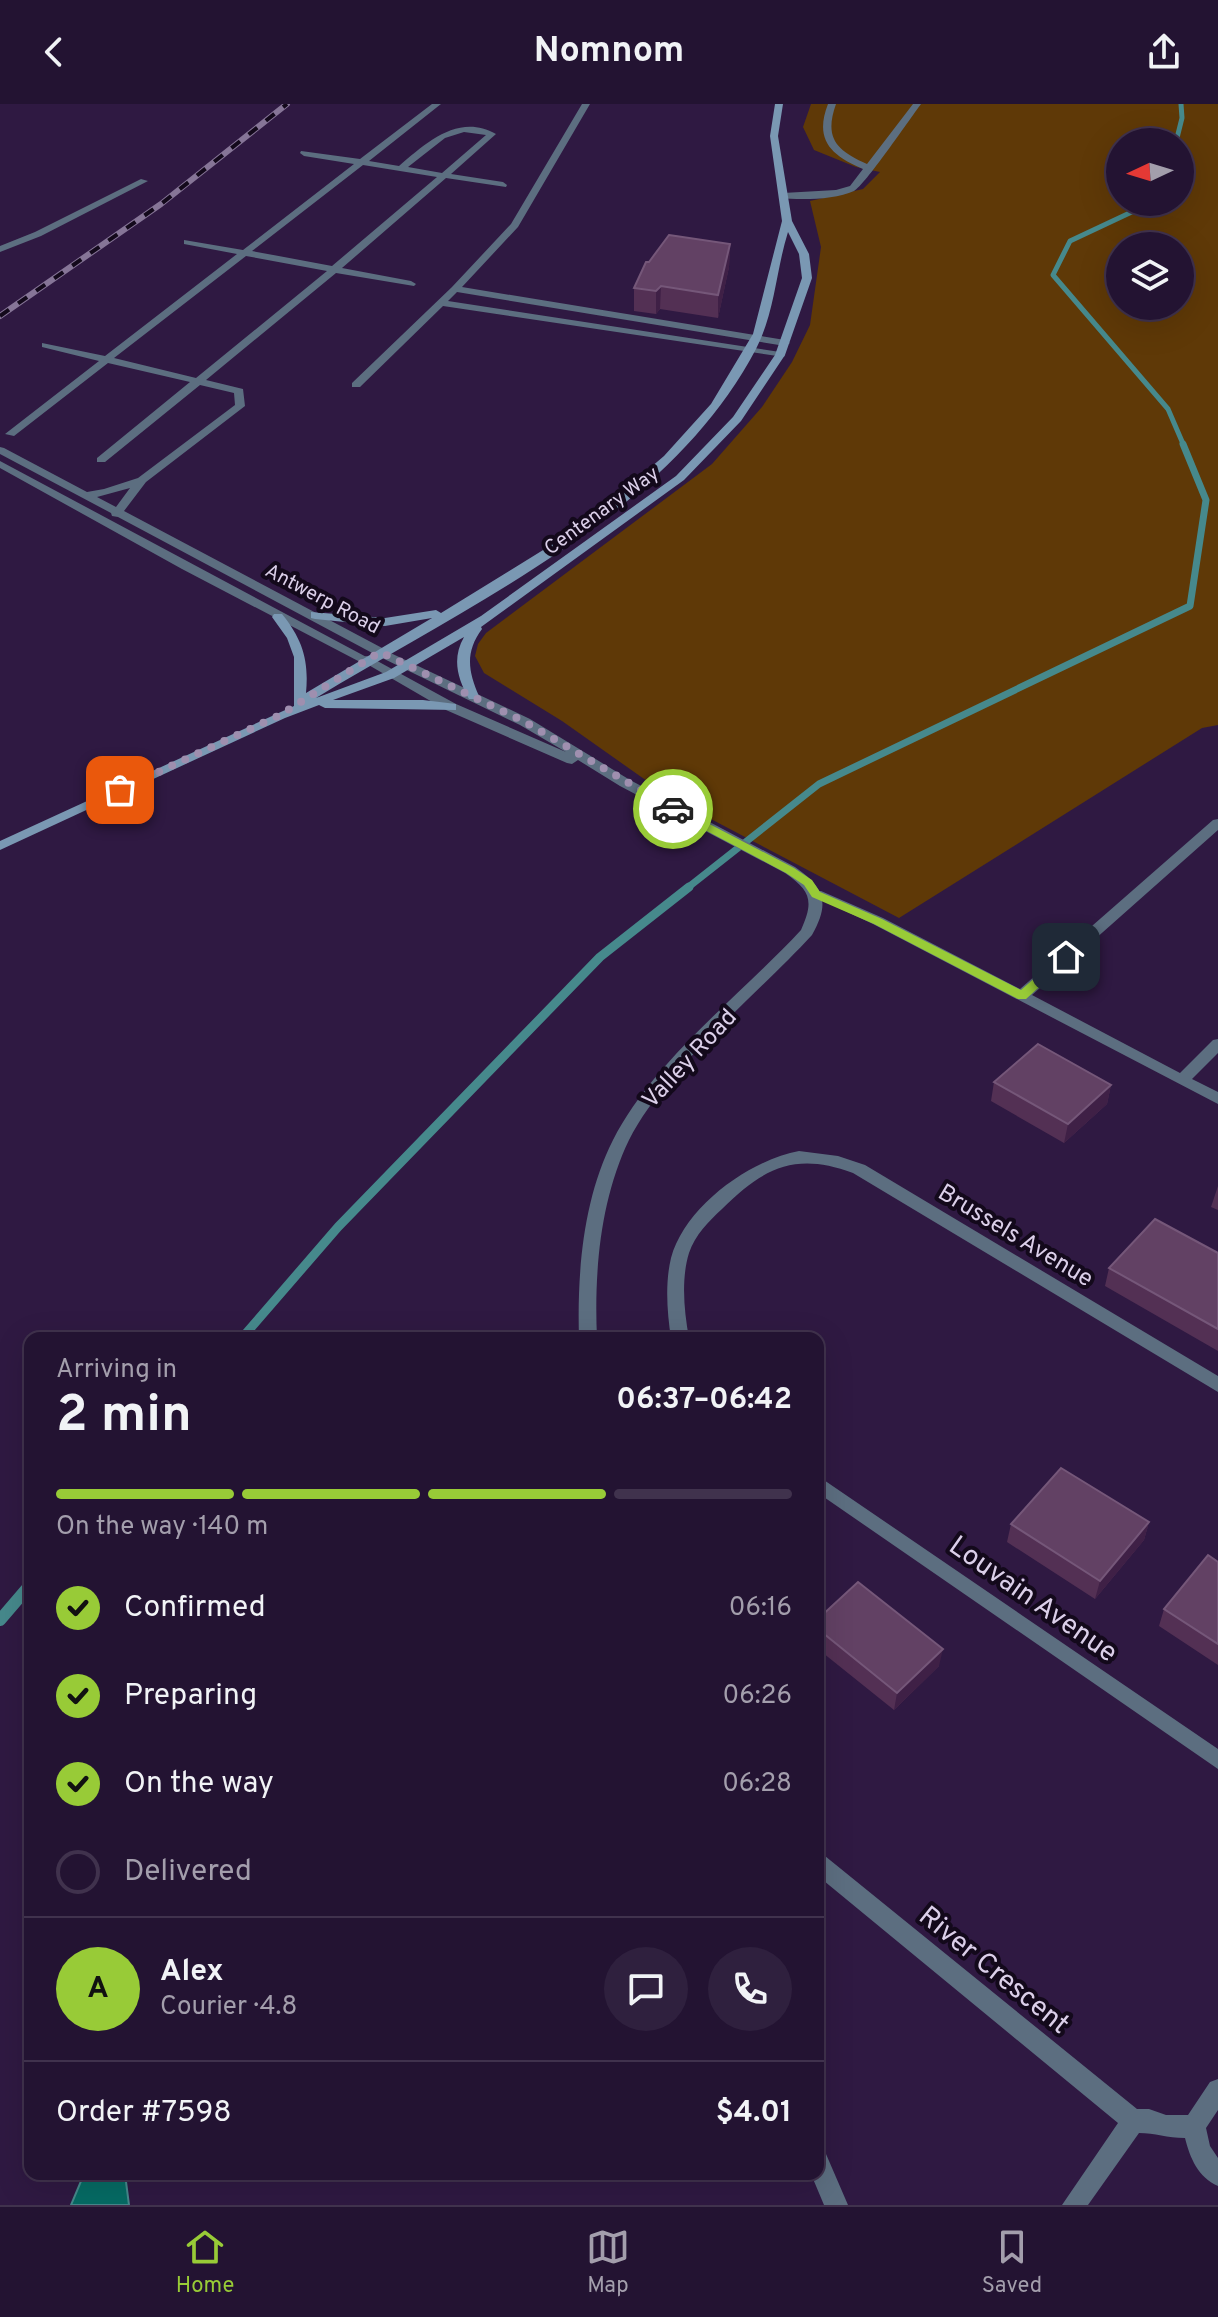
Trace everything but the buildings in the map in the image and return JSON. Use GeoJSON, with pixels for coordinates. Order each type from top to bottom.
{"type":"FeatureCollection","features":[{"type":"Feature","properties":{"kind":"main road","name":"Centenary Way"},"geometry":{"type":"LineString","coordinates":[[0,846],[303,704],[390,675],[485,619],[680,478],[737,419],[782,349],[807,278],[804,254],[787,221],[774,136],[779,104]]}},
{"type":"Feature","properties":{"kind":"main road","name":"Centenary Way"},"geometry":{"type":"LineString","coordinates":[[303,704],[366,660],[531,564],[654,472],[714,411],[751,351],[787,221]]}},
{"type":"Feature","properties":{"kind":"main road"},"geometry":{"type":"LineString","coordinates":[[315,615],[385,622],[454,609]]}},
{"type":"Feature","properties":{"kind":"main road"},"geometry":{"type":"LineString","coordinates":[[278,617],[292,632],[302,658],[303,704],[423,704],[451,707]]}},
{"type":"Feature","properties":{"kind":"main road"},"geometry":{"type":"LineString","coordinates":[[473,696],[462,670],[463,646],[485,619]]}},
{"type":"Feature","properties":{"kind":"street"},"geometry":{"type":"LineString","coordinates":[[10,434],[437,104]]}},
{"type":"Feature","properties":{"kind":"street"},"geometry":{"type":"LineString","coordinates":[[356,385],[455,289],[515,225],[586,104]]}},
{"type":"Feature","properties":{"kind":"street"},"geometry":{"type":"LineString","coordinates":[[832,104],[827,115],[826,133],[830,144],[848,159],[870,169]]}},
{"type":"Feature","properties":{"kind":"street"},"geometry":{"type":"LineString","coordinates":[[783,196],[837,193],[853,188],[917,104]]}},
{"type":"Feature","properties":{"kind":"street"},"geometry":{"type":"LineString","coordinates":[[101,460],[334,270],[446,176],[491,133],[454,129],[400,169]]}},
{"type":"Feature","properties":{"kind":"street"},"geometry":{"type":"LineString","coordinates":[[304,153],[503,185]]}},
{"type":"Feature","properties":{"kind":"street"},"geometry":{"type":"LineString","coordinates":[[0,249],[38,234],[144,181]]}},
{"type":"Feature","properties":{"kind":"street"},"geometry":{"type":"LineString","coordinates":[[187,242],[411,284]]}},
{"type":"Feature","properties":{"kind":"street"},"geometry":{"type":"LineString","coordinates":[[455,289],[756,338],[782,349]]}},
{"type":"Feature","properties":{"kind":"street"},"geometry":{"type":"LineString","coordinates":[[440,303],[751,351],[782,349]]}},
{"type":"Feature","properties":{"kind":"street"},"geometry":{"type":"LineString","coordinates":[[46,345],[239,391],[240,406],[142,480],[116,514]]}},
{"type":"Feature","properties":{"kind":"street","name":"Antwerp Road"},"geometry":{"type":"LineString","coordinates":[[0,450],[380,652],[525,722],[625,783],[808,882],[816,894],[878,921],[1218,1099]]}},
{"type":"Feature","properties":{"kind":"street","name":"Antwerp Road"},"geometry":{"type":"LineString","coordinates":[[0,464],[278,617],[366,660],[451,707],[625,783]]}},
{"type":"Feature","properties":{"kind":"street"},"geometry":{"type":"LineString","coordinates":[[84,496],[142,480]]}},
{"type":"Feature","properties":{"kind":"street"},"geometry":{"type":"LineString","coordinates":[[1022,996],[1218,823]]}},
{"type":"Feature","properties":{"kind":"street","name":"Valley Road"},"geometry":{"type":"LineString","coordinates":[[587,1332],[591,1246],[610,1167],[631,1122],[669,1073],[807,932],[816,913],[816,894]]}},
{"type":"Feature","properties":{"kind":"street"},"geometry":{"type":"LineString","coordinates":[[1182,1080],[1218,1044]]}},
{"type":"Feature","properties":{"kind":"street","name":"Brussels Avenue"},"geometry":{"type":"LineString","coordinates":[[680,1332],[677,1293],[680,1254],[696,1226],[756,1168],[806,1156],[836,1159],[859,1169],[1218,1385]]}},
{"type":"Feature","properties":{"kind":"street","name":"Louvain Avenue"},"geometry":{"type":"LineString","coordinates":[[824,1487],[1218,1760]]}},
{"type":"Feature","properties":{"kind":"street","name":"River Crescent"},"geometry":{"type":"LineString","coordinates":[[824,1868],[1133,2121]]}},
{"type":"Feature","properties":{"kind":"street"},"geometry":{"type":"LineString","coordinates":[[1218,2090],[1194,2126],[1197,2145],[1206,2164],[1218,2174]]}},
{"type":"Feature","properties":{"kind":"street"},"geometry":{"type":"LineString","coordinates":[[1074,2205],[1133,2121],[1149,2121],[1166,2127],[1194,2126]]}},
{"type":"Feature","properties":{"kind":"street"},"geometry":{"type":"LineString","coordinates":[[824,2176],[836,2205]]}},
{"type":"Feature","properties":{"kind":"shaded area"},"geometry":{"type":"Polygon","coordinates":[[[811,104],[1218,104],[1218,725],[1202,728],[899,918],[671,798],[562,721],[484,673],[475,656],[478,644],[486,633],[712,464],[762,407],[792,362],[810,325],[821,247],[810,201],[863,189],[880,172],[856,167],[814,150],[803,127],[811,104]]]}},
{"type":"Feature","properties":{"kind":"shaded area"},"geometry":{"type":"Polygon","coordinates":[[[81,2180],[126,2180],[129,2205],[71,2205],[81,2180]]]}},
{"type":"Feature","properties":{"kind":"waterway"},"geometry":{"type":"LineString","coordinates":[[1180,128],[1181,104]]}},
{"type":"Feature","properties":{"kind":"waterway"},"geometry":{"type":"LineString","coordinates":[[1123,216],[1070,241],[1053,275],[1168,409],[1184,446]]}},
{"type":"Feature","properties":{"kind":"waterway"},"geometry":{"type":"LineString","coordinates":[[686,889],[819,784],[1190,606],[1206,500],[1183,444]]}},
{"type":"Feature","properties":{"kind":"waterway"},"geometry":{"type":"LineString","coordinates":[[247,1332],[338,1227],[600,957],[689,887]]}},
{"type":"Feature","properties":{"kind":"waterway"},"geometry":{"type":"LineString","coordinates":[[0,1620],[24,1592]]}},
{"type":"Feature","properties":{"kind":"railway"},"geometry":{"type":"LineString","coordinates":[[0,316],[161,204],[287,104]]}},
{"type":"Feature","properties":{"kind":"way so far"},"geometry":{"type":"LineString","coordinates":[[120,790],[280,715],[380,652],[525,722],[673,809]]}},
{"type":"Feature","properties":{"kind":"route"},"geometry":{"type":"LineString","coordinates":[[673,809],[790,870],[808,882],[816,894],[878,921],[1022,996],[1066,957]]}}]}
